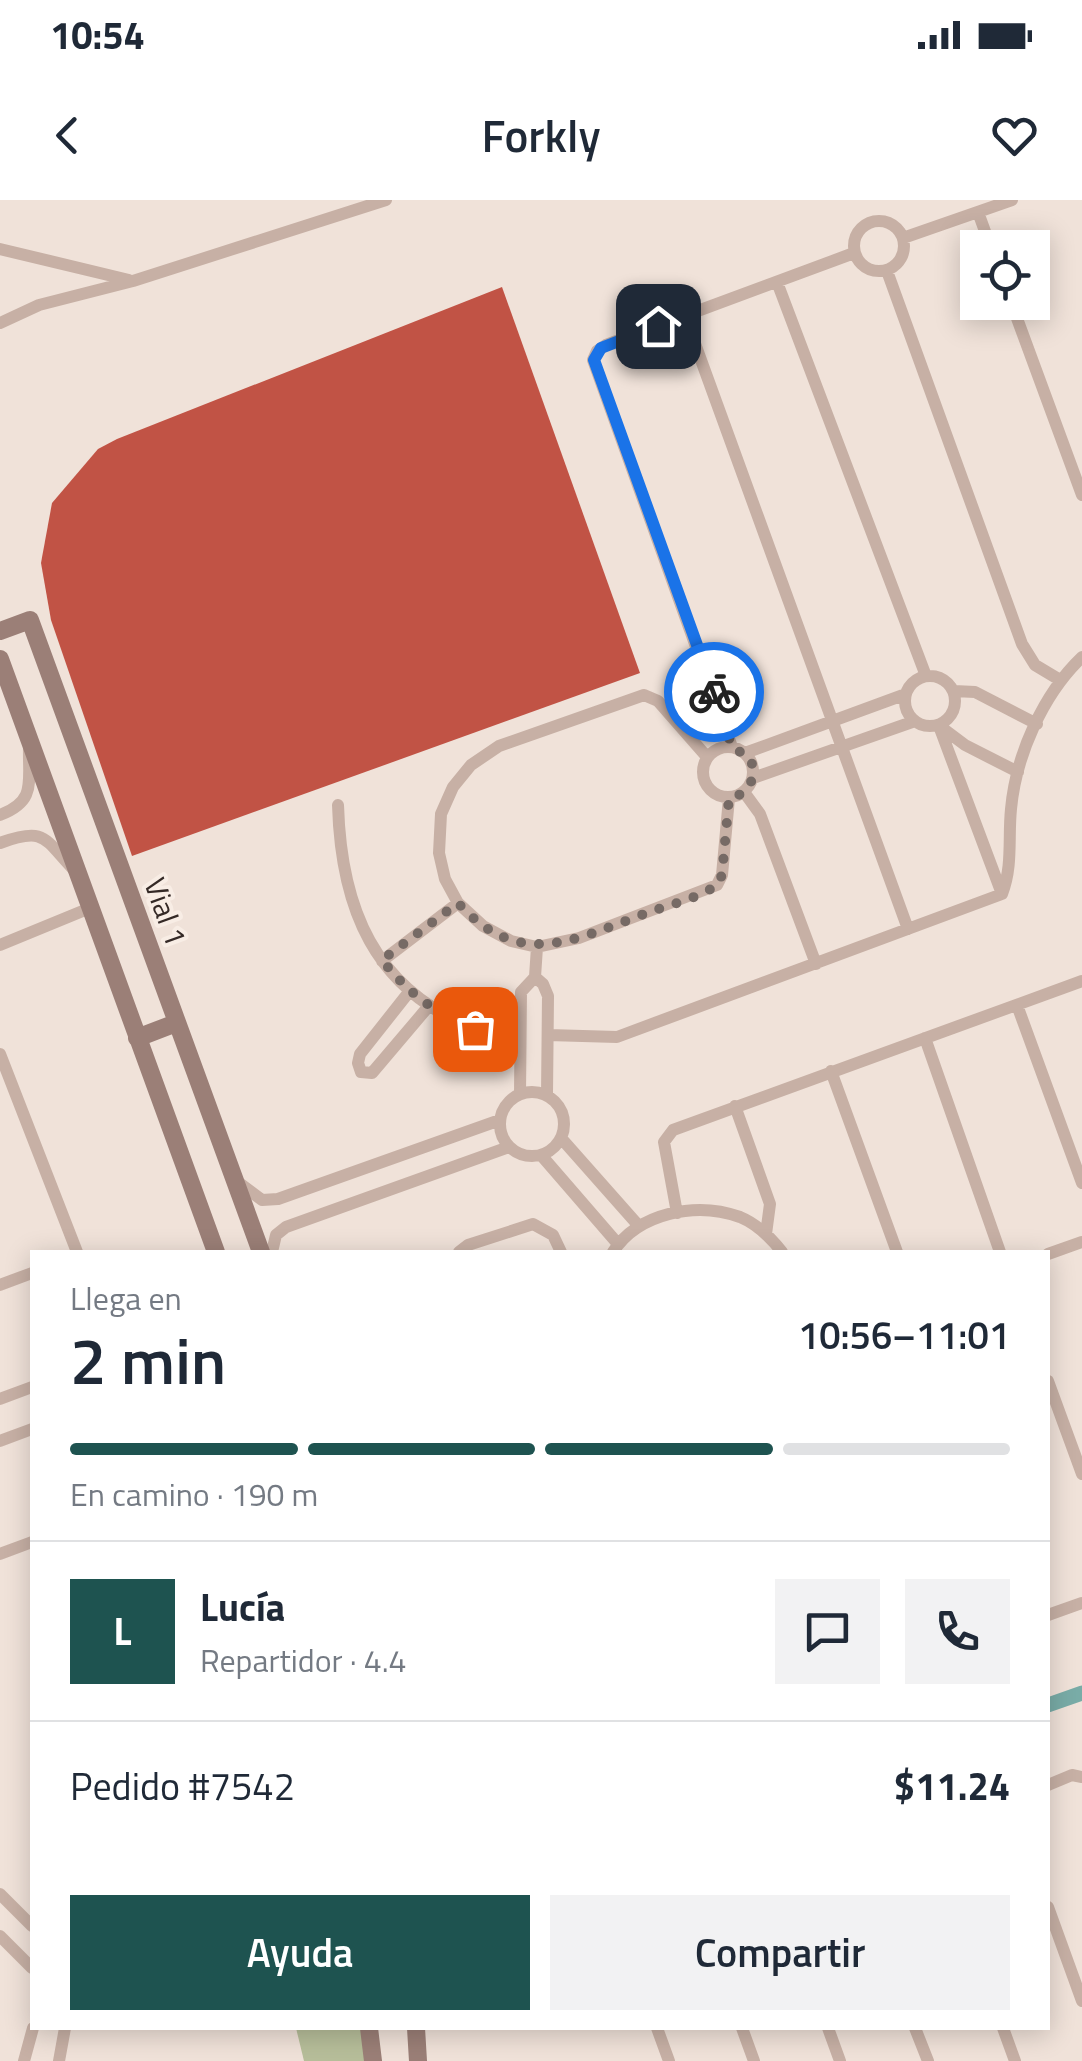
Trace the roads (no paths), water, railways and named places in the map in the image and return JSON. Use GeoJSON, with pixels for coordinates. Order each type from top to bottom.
{"type":"FeatureCollection","features":[{"type":"Feature","properties":{"kind":"street"},"geometry":{"type":"LineString","coordinates":[[0,323],[38,306],[133,282],[386,200]]}},
{"type":"Feature","properties":{"kind":"street"},"geometry":{"type":"LineString","coordinates":[[903,238],[1012,200]]}},
{"type":"Feature","properties":{"kind":"street"},"geometry":{"type":"LineString","coordinates":[[978,212],[984,230]]}},
{"type":"Feature","properties":{"kind":"street"},"geometry":{"type":"LineString","coordinates":[[870,222],[888,222],[903,238],[900,262],[887,271],[866,268],[854,253],[856,235],[870,222]]}},
{"type":"Feature","properties":{"kind":"street"},"geometry":{"type":"LineString","coordinates":[[0,248],[133,282]]}},
{"type":"Feature","properties":{"kind":"street"},"geometry":{"type":"LineString","coordinates":[[854,253],[606,345],[594,360],[739,750],[753,764],[753,778],[744,792],[729,798],[706,784],[703,775],[714,750],[739,750],[906,694]]}},
{"type":"Feature","properties":{"kind":"street"},"geometry":{"type":"LineString","coordinates":[[887,271],[1022,644],[1035,664],[1060,680]]}},
{"type":"Feature","properties":{"kind":"street"},"geometry":{"type":"LineString","coordinates":[[777,282],[926,676]]}},
{"type":"Feature","properties":{"kind":"street"},"geometry":{"type":"LineString","coordinates":[[685,316],[908,929]]}},
{"type":"Feature","properties":{"kind":"street"},"geometry":{"type":"LineString","coordinates":[[1018,320],[1082,495]]}},
{"type":"Feature","properties":{"kind":"street","name":"Vial 1"},"geometry":{"type":"LineString","coordinates":[[0,631],[30,620],[260,1250]]}},
{"type":"Feature","properties":{"kind":"street"},"geometry":{"type":"LineString","coordinates":[[1002,894],[1008,875],[1011,806],[1018,772],[1036,724],[1060,680],[1082,656]]}},
{"type":"Feature","properties":{"kind":"street"},"geometry":{"type":"LineString","coordinates":[[0,660],[215,1250]]}},
{"type":"Feature","properties":{"kind":"street"},"geometry":{"type":"LineString","coordinates":[[753,778],[915,722],[939,726],[956,708],[954,691],[942,678],[926,676],[913,682],[905,704],[915,722]]}},
{"type":"Feature","properties":{"kind":"street"},"geometry":{"type":"LineString","coordinates":[[954,691],[976,692],[1036,724]]}},
{"type":"Feature","properties":{"kind":"street"},"geometry":{"type":"LineString","coordinates":[[708,757],[658,701],[644,695],[489,751],[462,775],[440,814],[442,868],[458,903],[496,934],[537,947],[579,938],[712,888],[722,875],[729,798]]}},
{"type":"Feature","properties":{"kind":"street"},"geometry":{"type":"LineString","coordinates":[[939,726],[965,745],[1018,772]]}},
{"type":"Feature","properties":{"kind":"street"},"geometry":{"type":"LineString","coordinates":[[939,726],[1002,894]]}},
{"type":"Feature","properties":{"kind":"street"},"geometry":{"type":"LineString","coordinates":[[0,815],[20,808],[27,798],[29,740]]}},
{"type":"Feature","properties":{"kind":"street"},"geometry":{"type":"LineString","coordinates":[[744,792],[760,814],[816,964]]}},
{"type":"Feature","properties":{"kind":"street"},"geometry":{"type":"LineString","coordinates":[[338,805],[341,858],[350,897],[357,918],[382,960],[409,992],[428,1007],[475,1029]]}},
{"type":"Feature","properties":{"kind":"street"},"geometry":{"type":"LineString","coordinates":[[0,843],[28,833],[40,835],[78,874]]}},
{"type":"Feature","properties":{"kind":"street"},"geometry":{"type":"LineString","coordinates":[[548,1035],[618,1036],[1002,894]]}},
{"type":"Feature","properties":{"kind":"street"},"geometry":{"type":"LineString","coordinates":[[382,960],[458,903]]}},
{"type":"Feature","properties":{"kind":"street"},"geometry":{"type":"LineString","coordinates":[[0,945],[90,908]]}},
{"type":"Feature","properties":{"kind":"street"},"geometry":{"type":"LineString","coordinates":[[520,1094],[521,992],[535,978],[537,947]]}},
{"type":"Feature","properties":{"kind":"street"},"geometry":{"type":"LineString","coordinates":[[535,978],[548,996],[547,1095],[564,1116],[561,1138],[553,1149],[541,1155],[530,1156],[509,1147],[500,1130],[504,1109],[520,1094],[547,1095]]}},
{"type":"Feature","properties":{"kind":"street"},"geometry":{"type":"LineString","coordinates":[[676,1213],[664,1142],[679,1127],[1082,981]]}},
{"type":"Feature","properties":{"kind":"street"},"geometry":{"type":"LineString","coordinates":[[409,992],[360,1054],[361,1072],[372,1073],[382,1065],[428,1007]]}},
{"type":"Feature","properties":{"kind":"street"},"geometry":{"type":"LineString","coordinates":[[1017,1005],[1082,1182]]}},
{"type":"Feature","properties":{"kind":"street"},"geometry":{"type":"LineString","coordinates":[[138,1038],[176,1023]]}},
{"type":"Feature","properties":{"kind":"street"},"geometry":{"type":"LineString","coordinates":[[925,1038],[999,1250]]}},
{"type":"Feature","properties":{"kind":"street"},"geometry":{"type":"LineString","coordinates":[[0,1054],[76,1250]]}},
{"type":"Feature","properties":{"kind":"street"},"geometry":{"type":"LineString","coordinates":[[832,1071],[896,1250]]}},
{"type":"Feature","properties":{"kind":"street"},"geometry":{"type":"LineString","coordinates":[[735,1106],[770,1204],[766,1234]]}},
{"type":"Feature","properties":{"kind":"street"},"geometry":{"type":"LineString","coordinates":[[234,1178],[262,1200],[278,1198],[500,1120]]}},
{"type":"Feature","properties":{"kind":"street"},"geometry":{"type":"LineString","coordinates":[[561,1138],[638,1224]]}},
{"type":"Feature","properties":{"kind":"street"},"geometry":{"type":"LineString","coordinates":[[272,1250],[276,1235],[286,1227],[509,1147]]}},
{"type":"Feature","properties":{"kind":"street"},"geometry":{"type":"LineString","coordinates":[[541,1155],[615,1248],[638,1224],[676,1213],[706,1212],[743,1218],[780,1250]]}},
{"type":"Feature","properties":{"kind":"street"},"geometry":{"type":"LineString","coordinates":[[462,1250],[533,1224],[553,1235],[560,1250]]}},
{"type":"Feature","properties":{"kind":"street"},"geometry":{"type":"LineString","coordinates":[[1050,1253],[1082,1242]]}},
{"type":"Feature","properties":{"kind":"street"},"geometry":{"type":"LineString","coordinates":[[0,1285],[30,1274]]}},
{"type":"Feature","properties":{"kind":"street"},"geometry":{"type":"LineString","coordinates":[[1050,1386],[1082,1474]]}},
{"type":"Feature","properties":{"kind":"street"},"geometry":{"type":"LineString","coordinates":[[0,1399],[30,1388]]}},
{"type":"Feature","properties":{"kind":"street"},"geometry":{"type":"LineString","coordinates":[[0,1441],[30,1431]]}},
{"type":"Feature","properties":{"kind":"street"},"geometry":{"type":"LineString","coordinates":[[0,1554],[30,1543]]}},
{"type":"Feature","properties":{"kind":"street"},"geometry":{"type":"LineString","coordinates":[[1050,1614],[1082,1603]]}},
{"type":"Feature","properties":{"kind":"street"},"geometry":{"type":"LineString","coordinates":[[1050,1784],[1072,1775],[1082,1777]]}},
{"type":"Feature","properties":{"kind":"street"},"geometry":{"type":"LineString","coordinates":[[0,1894],[30,1924]]}},
{"type":"Feature","properties":{"kind":"street"},"geometry":{"type":"LineString","coordinates":[[1050,1912],[1082,2001]]}},
{"type":"Feature","properties":{"kind":"street"},"geometry":{"type":"LineString","coordinates":[[0,1936],[30,1966]]}},
{"type":"Feature","properties":{"kind":"street"},"geometry":{"type":"LineString","coordinates":[[24,2061],[32,2030]]}},
{"type":"Feature","properties":{"kind":"street"},"geometry":{"type":"LineString","coordinates":[[59,2061],[66,2030]]}},
{"type":"Feature","properties":{"kind":"street"},"geometry":{"type":"LineString","coordinates":[[369,2030],[373,2061]]}},
{"type":"Feature","properties":{"kind":"street"},"geometry":{"type":"LineString","coordinates":[[416,2030],[418,2061]]}},
{"type":"Feature","properties":{"kind":"street"},"geometry":{"type":"LineString","coordinates":[[658,2030],[669,2061]]}},
{"type":"Feature","properties":{"kind":"street"},"geometry":{"type":"LineString","coordinates":[[743,2030],[754,2061]]}},
{"type":"Feature","properties":{"kind":"street"},"geometry":{"type":"LineString","coordinates":[[829,2030],[840,2061]]}},
{"type":"Feature","properties":{"kind":"street"},"geometry":{"type":"LineString","coordinates":[[917,2030],[928,2061]]}},
{"type":"Feature","properties":{"kind":"street"},"geometry":{"type":"LineString","coordinates":[[1004,2030],[1015,2061]]}},
{"type":"Feature","properties":{"kind":"waterway"},"geometry":{"type":"LineString","coordinates":[[1050,1704],[1082,1693]]}}]}
